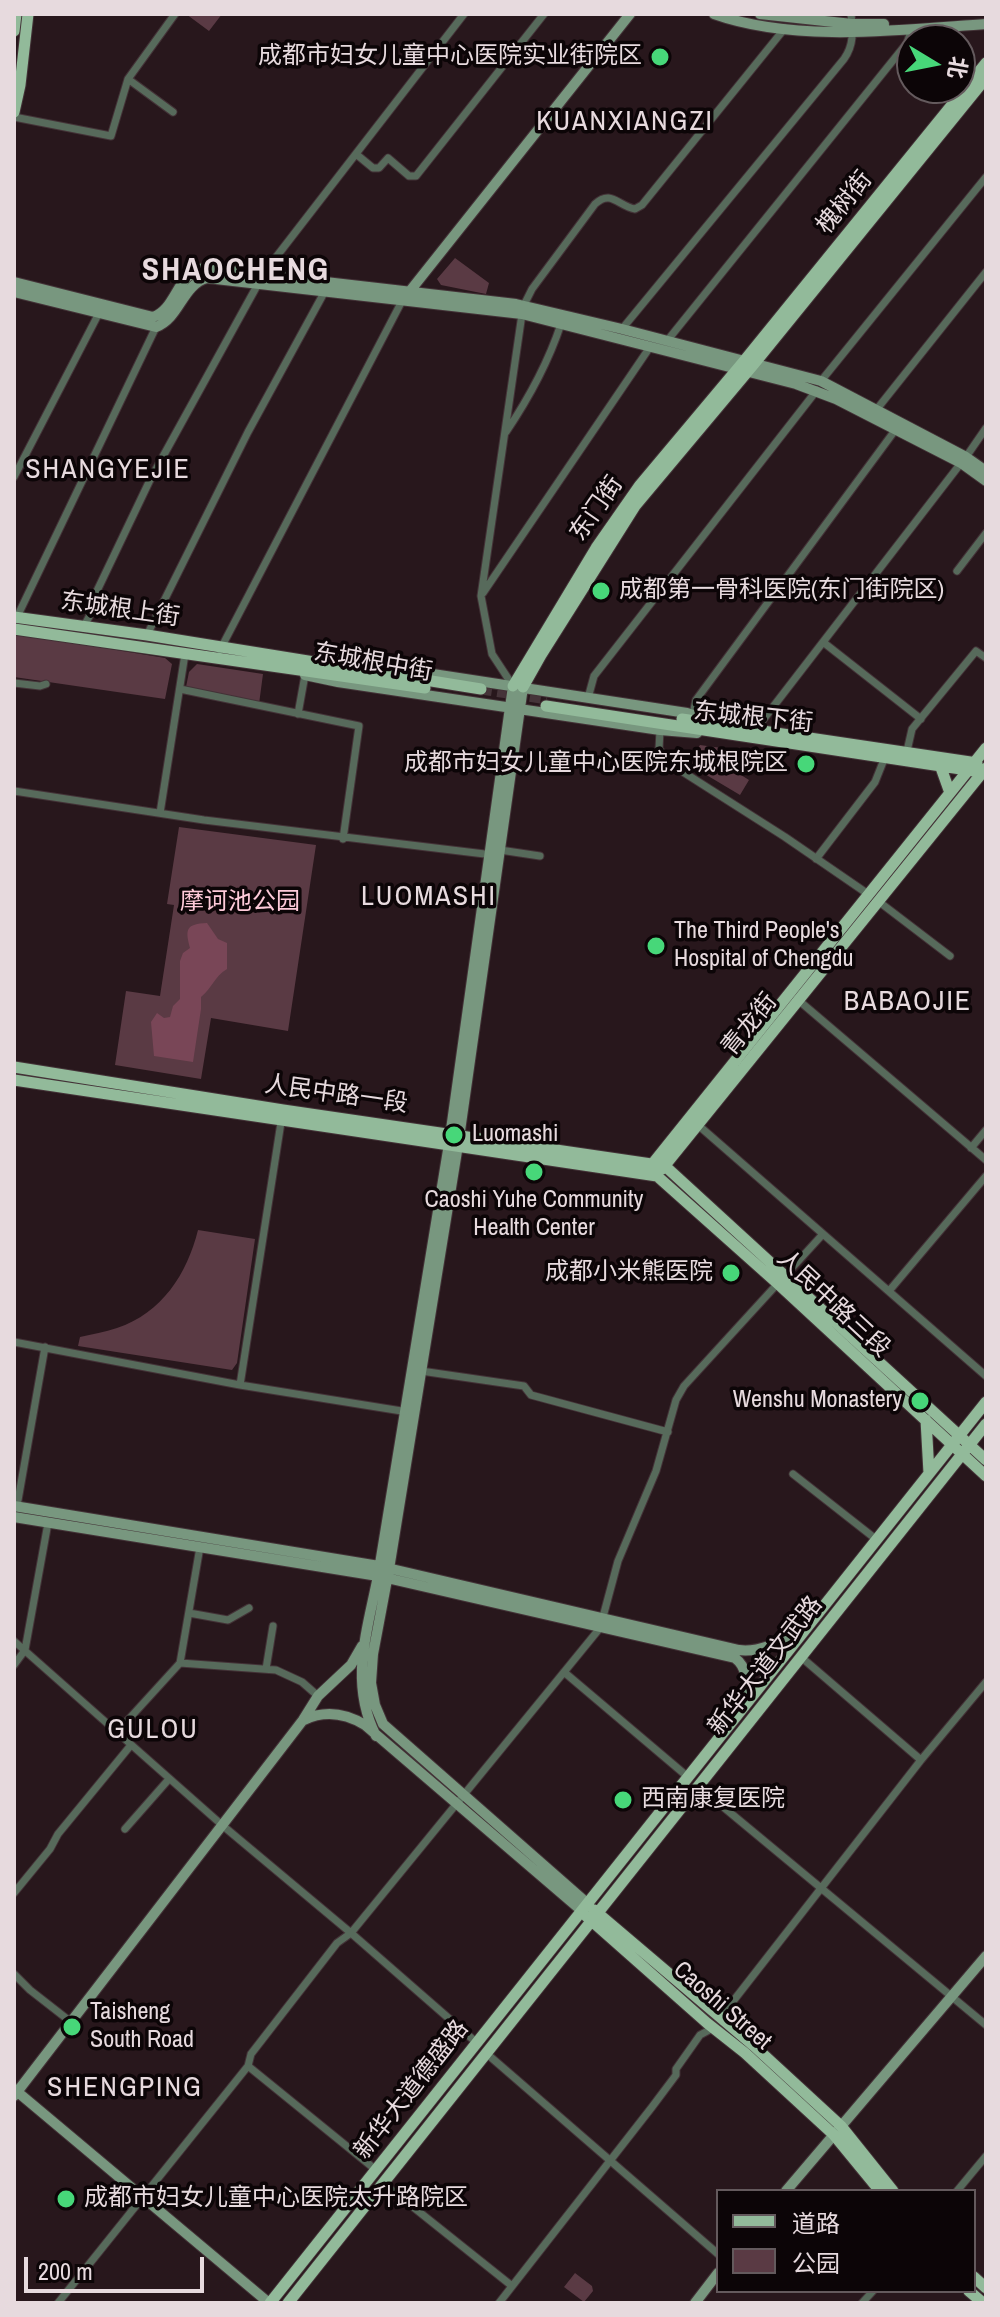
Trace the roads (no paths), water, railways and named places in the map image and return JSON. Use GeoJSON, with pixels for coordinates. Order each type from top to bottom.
{"type":"FeatureCollection","features":[{"type":"Feature","properties":{"kind":"main road"},"geometry":{"type":"LineString","coordinates":[[14,31],[16,14]]}},
{"type":"Feature","properties":{"kind":"main road"},"geometry":{"type":"LineString","coordinates":[[14,114],[28,14]]}},
{"type":"Feature","properties":{"kind":"main road"},"geometry":{"type":"LineString","coordinates":[[405,296],[630,14]]}},
{"type":"Feature","properties":{"kind":"main road"},"geometry":{"type":"LineString","coordinates":[[714,14],[732,20],[785,28],[986,21]]}},
{"type":"Feature","properties":{"kind":"main road"},"geometry":{"type":"LineString","coordinates":[[760,14],[896,28]]}},
{"type":"Feature","properties":{"kind":"main road"},"geometry":{"type":"LineString","coordinates":[[958,24],[986,21]]}},
{"type":"Feature","properties":{"kind":"main road","name":"槐树街"},"geometry":{"type":"LineString","coordinates":[[745,367],[986,63]]}},
{"type":"Feature","properties":{"kind":"main road","name":"槐树街"},"geometry":{"type":"LineString","coordinates":[[745,367],[986,78]]}},
{"type":"Feature","properties":{"kind":"main road"},"geometry":{"type":"LineString","coordinates":[[14,282],[156,317],[186,277],[204,268],[325,291],[405,296]]}},
{"type":"Feature","properties":{"kind":"main road"},"geometry":{"type":"LineString","coordinates":[[14,292],[156,327],[166,322],[189,289],[202,279],[261,279],[523,310],[622,329],[745,367]]}},
{"type":"Feature","properties":{"kind":"main road"},"geometry":{"type":"LineString","coordinates":[[523,310],[561,324],[650,347],[819,386],[877,409],[963,460],[986,481]]}},
{"type":"Feature","properties":{"kind":"main road","name":"东门街"},"geometry":{"type":"LineString","coordinates":[[518,687],[635,506],[745,367]]}},
{"type":"Feature","properties":{"kind":"main road"},"geometry":{"type":"LineString","coordinates":[[819,386],[896,429],[986,471]]}},
{"type":"Feature","properties":{"kind":"main road","name":"东城根上街"},"geometry":{"type":"LineString","coordinates":[[15,621],[147,635],[219,653]]}},
{"type":"Feature","properties":{"kind":"main road","name":"东城根上街"},"geometry":{"type":"LineString","coordinates":[[15,621],[185,654],[219,653]]}},
{"type":"Feature","properties":{"kind":"main road","name":"东城根中街"},"geometry":{"type":"LineString","coordinates":[[219,653],[515,709]]}},
{"type":"Feature","properties":{"kind":"main road","name":"东城根中街"},"geometry":{"type":"LineString","coordinates":[[299,668],[335,659],[518,687]]}},
{"type":"Feature","properties":{"kind":"main road"},"geometry":{"type":"LineString","coordinates":[[299,668],[480,692]]}},
{"type":"Feature","properties":{"kind":"main road"},"geometry":{"type":"LineString","coordinates":[[410,1412],[421,1371],[518,687]]}},
{"type":"Feature","properties":{"kind":"main road","name":"东城根下街"},"geometry":{"type":"LineString","coordinates":[[518,687],[693,714],[717,727],[885,757],[981,768]]}},
{"type":"Feature","properties":{"kind":"main road"},"geometry":{"type":"LineString","coordinates":[[546,702],[717,727]]}},
{"type":"Feature","properties":{"kind":"main road","name":"东城根下街"},"geometry":{"type":"LineString","coordinates":[[515,709],[683,733],[717,727],[756,729],[907,751],[981,768]]}},
{"type":"Feature","properties":{"kind":"main road"},"geometry":{"type":"LineString","coordinates":[[873,898],[981,768],[986,748]]}},
{"type":"Feature","properties":{"kind":"main road"},"geometry":{"type":"LineString","coordinates":[[940,765],[950,793]]}},
{"type":"Feature","properties":{"kind":"main road"},"geometry":{"type":"LineString","coordinates":[[873,898],[950,793],[981,768]]}},
{"type":"Feature","properties":{"kind":"main road","name":"青龙街"},"geometry":{"type":"LineString","coordinates":[[651,1171],[665,1166],[873,898]]}},
{"type":"Feature","properties":{"kind":"main road"},"geometry":{"type":"LineString","coordinates":[[651,1171],[794,996]]}},
{"type":"Feature","properties":{"kind":"main road","name":"人民中路一段"},"geometry":{"type":"LineString","coordinates":[[14,1067],[282,1115]]}},
{"type":"Feature","properties":{"kind":"main road","name":"人民中路一段"},"geometry":{"type":"LineString","coordinates":[[14,1080],[454,1139],[651,1171]]}},
{"type":"Feature","properties":{"kind":"main road"},"geometry":{"type":"LineString","coordinates":[[454,1139],[384,1572],[371,1683],[383,1724],[459,1799]]}},
{"type":"Feature","properties":{"kind":"main road","name":"人民中路三段"},"geometry":{"type":"LineString","coordinates":[[665,1166],[926,1420],[956,1440]]}},
{"type":"Feature","properties":{"kind":"main road","name":"人民中路三段"},"geometry":{"type":"LineString","coordinates":[[651,1171],[781,1279],[956,1440],[986,1476]]}},
{"type":"Feature","properties":{"kind":"main road","name":"新华大道文武路"},"geometry":{"type":"LineString","coordinates":[[585,1907],[986,1402]]}},
{"type":"Feature","properties":{"kind":"main road"},"geometry":{"type":"LineString","coordinates":[[926,1420],[929,1473]]}},
{"type":"Feature","properties":{"kind":"main road","name":"新华大道文武路"},"geometry":{"type":"LineString","coordinates":[[594,1918],[986,1424]]}},
{"type":"Feature","properties":{"kind":"main road","name":"人民中路三段"},"geometry":{"type":"LineString","coordinates":[[966,1450],[986,1460]]}},
{"type":"Feature","properties":{"kind":"main road"},"geometry":{"type":"LineString","coordinates":[[15,1510],[48,1523],[384,1572]]}},
{"type":"Feature","properties":{"kind":"main road"},"geometry":{"type":"LineString","coordinates":[[15,1510],[384,1572],[601,1623],[739,1660],[746,1675],[744,1707]]}},
{"type":"Feature","properties":{"kind":"main road"},"geometry":{"type":"LineString","coordinates":[[376,1736],[363,1704],[360,1681],[365,1641],[384,1572]]}},
{"type":"Feature","properties":{"kind":"main road"},"geometry":{"type":"LineString","coordinates":[[601,1623],[748,1651],[807,1628]]}},
{"type":"Feature","properties":{"kind":"main road"},"geometry":{"type":"LineString","coordinates":[[270,2303],[15,2093],[303,1720],[318,1696],[351,1665],[365,1641]]}},
{"type":"Feature","properties":{"kind":"main road"},"geometry":{"type":"LineString","coordinates":[[303,1720],[323,1713],[346,1716],[365,1725],[459,1799],[585,1907]]}},
{"type":"Feature","properties":{"kind":"main road","name":"Caoshi Street"},"geometry":{"type":"LineString","coordinates":[[585,1907],[838,2130]]}},
{"type":"Feature","properties":{"kind":"main road","name":"新华大道德盛路"},"geometry":{"type":"LineString","coordinates":[[270,2303],[585,1907]]}},
{"type":"Feature","properties":{"kind":"main road","name":"新华大道德盛路"},"geometry":{"type":"LineString","coordinates":[[288,2303],[594,1918]]}},
{"type":"Feature","properties":{"kind":"main road"},"geometry":{"type":"LineString","coordinates":[[788,2189],[986,1956]]}},
{"type":"Feature","properties":{"kind":"main road"},"geometry":{"type":"LineString","coordinates":[[838,2130],[879,2189]]}},
{"type":"Feature","properties":{"kind":"main road"},"geometry":{"type":"LineString","coordinates":[[838,2130],[891,2189]]}},
{"type":"Feature","properties":{"kind":"main road"},"geometry":{"type":"LineString","coordinates":[[695,2303],[716,2276]]}},
{"type":"Feature","properties":{"kind":"street"},"geometry":{"type":"LineString","coordinates":[[14,114],[111,136],[128,79],[175,14]]}},
{"type":"Feature","properties":{"kind":"street"},"geometry":{"type":"LineString","coordinates":[[83,628],[95,595],[150,480],[261,279],[464,14]]}},
{"type":"Feature","properties":{"kind":"street"},"geometry":{"type":"LineString","coordinates":[[356,154],[373,168],[379,168],[388,158],[409,176],[416,176],[544,14]]}},
{"type":"Feature","properties":{"kind":"street"},"geometry":{"type":"LineString","coordinates":[[622,329],[844,59],[849,52],[852,24]]}},
{"type":"Feature","properties":{"kind":"street"},"geometry":{"type":"LineString","coordinates":[[518,687],[492,654],[481,596],[523,310],[532,289],[600,199],[613,198],[635,209],[642,205],[785,28]]}},
{"type":"Feature","properties":{"kind":"street"},"geometry":{"type":"LineString","coordinates":[[667,341],[896,57]]}},
{"type":"Feature","properties":{"kind":"street"},"geometry":{"type":"LineString","coordinates":[[128,79],[173,112]]}},
{"type":"Feature","properties":{"kind":"street"},"geometry":{"type":"LineString","coordinates":[[588,698],[594,676],[986,177]]}},
{"type":"Feature","properties":{"kind":"street"},"geometry":{"type":"LineString","coordinates":[[877,409],[986,272]]}},
{"type":"Feature","properties":{"kind":"street"},"geometry":{"type":"LineString","coordinates":[[147,635],[248,432],[325,291]]}},
{"type":"Feature","properties":{"kind":"street"},"geometry":{"type":"LineString","coordinates":[[219,653],[405,296]]}},
{"type":"Feature","properties":{"kind":"street"},"geometry":{"type":"LineString","coordinates":[[14,477],[99,313]]}},
{"type":"Feature","properties":{"kind":"street"},"geometry":{"type":"LineString","coordinates":[[505,435],[531,395],[561,324]]}},
{"type":"Feature","properties":{"kind":"street"},"geometry":{"type":"LineString","coordinates":[[15,621],[156,327]]}},
{"type":"Feature","properties":{"kind":"street"},"geometry":{"type":"LineString","coordinates":[[481,596],[650,347]]}},
{"type":"Feature","properties":{"kind":"street"},"geometry":{"type":"LineString","coordinates":[[756,729],[986,428]]}},
{"type":"Feature","properties":{"kind":"street"},"geometry":{"type":"LineString","coordinates":[[693,714],[696,700],[896,429]]}},
{"type":"Feature","properties":{"kind":"street"},"geometry":{"type":"LineString","coordinates":[[957,571],[986,533]]}},
{"type":"Feature","properties":{"kind":"street"},"geometry":{"type":"LineString","coordinates":[[823,642],[921,719]]}},
{"type":"Feature","properties":{"kind":"street"},"geometry":{"type":"LineString","coordinates":[[907,751],[912,729],[976,651],[986,658]]}},
{"type":"Feature","properties":{"kind":"street"},"geometry":{"type":"LineString","coordinates":[[160,813],[185,654]]}},
{"type":"Feature","properties":{"kind":"street"},"geometry":{"type":"LineString","coordinates":[[298,714],[299,668]]}},
{"type":"Feature","properties":{"kind":"street"},"geometry":{"type":"LineString","coordinates":[[14,683],[46,684]]}},
{"type":"Feature","properties":{"kind":"street"},"geometry":{"type":"LineString","coordinates":[[180,689],[359,726],[343,839]]}},
{"type":"Feature","properties":{"kind":"street"},"geometry":{"type":"LineString","coordinates":[[660,730],[659,749],[672,765],[873,898],[950,956]]}},
{"type":"Feature","properties":{"kind":"street"},"geometry":{"type":"LineString","coordinates":[[816,859],[875,782],[885,757]]}},
{"type":"Feature","properties":{"kind":"street"},"geometry":{"type":"LineString","coordinates":[[14,791],[343,839],[540,856]]}},
{"type":"Feature","properties":{"kind":"street"},"geometry":{"type":"LineString","coordinates":[[794,996],[986,1160]]}},
{"type":"Feature","properties":{"kind":"street"},"geometry":{"type":"LineString","coordinates":[[240,1385],[282,1115]]}},
{"type":"Feature","properties":{"kind":"street"},"geometry":{"type":"LineString","coordinates":[[698,1125],[986,1376]]}},
{"type":"Feature","properties":{"kind":"street"},"geometry":{"type":"LineString","coordinates":[[971,1148],[986,1130]]}},
{"type":"Feature","properties":{"kind":"street"},"geometry":{"type":"LineString","coordinates":[[889,1291],[986,1176]]}},
{"type":"Feature","properties":{"kind":"street"},"geometry":{"type":"LineString","coordinates":[[58,2303],[248,2066],[251,2054],[337,1943],[351,1933],[601,1623],[623,1545],[656,1471],[676,1400],[684,1386],[823,1234]]}},
{"type":"Feature","properties":{"kind":"street"},"geometry":{"type":"LineString","coordinates":[[14,1342],[240,1385],[410,1412]]}},
{"type":"Feature","properties":{"kind":"street"},"geometry":{"type":"LineString","coordinates":[[15,1510],[45,1347]]}},
{"type":"Feature","properties":{"kind":"street"},"geometry":{"type":"LineString","coordinates":[[421,1371],[524,1386],[531,1395],[668,1432]]}},
{"type":"Feature","properties":{"kind":"street"},"geometry":{"type":"LineString","coordinates":[[793,1474],[877,1540]]}},
{"type":"Feature","properties":{"kind":"street"},"geometry":{"type":"LineString","coordinates":[[14,1665],[25,1650],[48,1523]]}},
{"type":"Feature","properties":{"kind":"street"},"geometry":{"type":"LineString","coordinates":[[117,1732],[180,1663],[200,1547]]}},
{"type":"Feature","properties":{"kind":"street"},"geometry":{"type":"LineString","coordinates":[[189,1613],[228,1620],[249,1608]]}},
{"type":"Feature","properties":{"kind":"street"},"geometry":{"type":"LineString","coordinates":[[266,1669],[273,1626]]}},
{"type":"Feature","properties":{"kind":"street"},"geometry":{"type":"LineString","coordinates":[[14,1641],[169,1779],[477,2043]]}},
{"type":"Feature","properties":{"kind":"street"},"geometry":{"type":"LineString","coordinates":[[801,1657],[921,1760]]}},
{"type":"Feature","properties":{"kind":"street"},"geometry":{"type":"LineString","coordinates":[[180,1663],[266,1669],[292,1676],[318,1696]]}},
{"type":"Feature","properties":{"kind":"street"},"geometry":{"type":"LineString","coordinates":[[564,1672],[688,1777]]}},
{"type":"Feature","properties":{"kind":"street"},"geometry":{"type":"LineString","coordinates":[[499,2303],[676,2075],[676,2069],[700,2035],[717,2023],[921,1760],[986,1682]]}},
{"type":"Feature","properties":{"kind":"street"},"geometry":{"type":"LineString","coordinates":[[14,1893],[131,1745]]}},
{"type":"Feature","properties":{"kind":"street"},"geometry":{"type":"LineString","coordinates":[[125,1829],[169,1779]]}},
{"type":"Feature","properties":{"kind":"street"},"geometry":{"type":"LineString","coordinates":[[698,1786],[986,2025]]}},
{"type":"Feature","properties":{"kind":"street"},"geometry":{"type":"LineString","coordinates":[[14,1974],[71,2022]]}},
{"type":"Feature","properties":{"kind":"street"},"geometry":{"type":"LineString","coordinates":[[486,2053],[716,2252]]}},
{"type":"Feature","properties":{"kind":"street"},"geometry":{"type":"LineString","coordinates":[[248,2066],[376,2170]]}},
{"type":"Feature","properties":{"kind":"street"},"geometry":{"type":"LineString","coordinates":[[959,2189],[986,2156]]}},
{"type":"Feature","properties":{"kind":"street"},"geometry":{"type":"LineString","coordinates":[[383,2183],[512,2286]]}},
{"type":"Feature","properties":{"kind":"tunnel"},"geometry":{"type":"LineString","coordinates":[[481,689],[547,699]]}},
{"type":"Feature","properties":{"kind":"place","name":"成都市妇女儿童中心医院实业街院区"},"geometry":{"type":"Point","coordinates":[660,57]}},
{"type":"Feature","properties":{"kind":"place","name":"成都第一骨科医院(东门街院区)"},"geometry":{"type":"Point","coordinates":[601,591]}},
{"type":"Feature","properties":{"kind":"place","name":"成都市妇女儿童中心医院东城根院区"},"geometry":{"type":"Point","coordinates":[806,764]}},
{"type":"Feature","properties":{"kind":"place","name":"The Third People's Hospital of Chengdu"},"geometry":{"type":"Point","coordinates":[656,946]}},
{"type":"Feature","properties":{"kind":"place","name":"Luomashi"},"geometry":{"type":"Point","coordinates":[454,1135]}},
{"type":"Feature","properties":{"kind":"place","name":"Caoshi Yuhe Community Health Center"},"geometry":{"type":"Point","coordinates":[534,1172]}},
{"type":"Feature","properties":{"kind":"place","name":"成都小米熊医院"},"geometry":{"type":"Point","coordinates":[731,1273]}},
{"type":"Feature","properties":{"kind":"place","name":"Wenshu Monastery"},"geometry":{"type":"Point","coordinates":[920,1401]}},
{"type":"Feature","properties":{"kind":"place","name":"西南康复医院"},"geometry":{"type":"Point","coordinates":[623,1800]}},
{"type":"Feature","properties":{"kind":"place","name":"Taisheng South Road"},"geometry":{"type":"Point","coordinates":[72,2027]}},
{"type":"Feature","properties":{"kind":"place","name":"成都市妇女儿童中心医院太升路院区"},"geometry":{"type":"Point","coordinates":[66,2199]}},
{"type":"Feature","properties":{"kind":"district","name":"KUANXIANGZI"},"geometry":{"type":"Point","coordinates":[625,122]}},
{"type":"Feature","properties":{"kind":"district","name":"SHAOCHENG"},"geometry":{"type":"Point","coordinates":[236,271]}},
{"type":"Feature","properties":{"kind":"district","name":"SHANGYEJIE"},"geometry":{"type":"Point","coordinates":[108,470]}},
{"type":"Feature","properties":{"kind":"district","name":"LUOMASHI"},"geometry":{"type":"Point","coordinates":[429,897]}},
{"type":"Feature","properties":{"kind":"district","name":"BABAOJIE"},"geometry":{"type":"Point","coordinates":[908,1002]}},
{"type":"Feature","properties":{"kind":"district","name":"GULOU"},"geometry":{"type":"Point","coordinates":[153,1730]}},
{"type":"Feature","properties":{"kind":"district","name":"SHENGPING"},"geometry":{"type":"Point","coordinates":[125,2088]}},
{"type":"Feature","properties":{"kind":"park label","name":"摩诃池公园"},"geometry":{"type":"Point","coordinates":[240,903]}}]}
